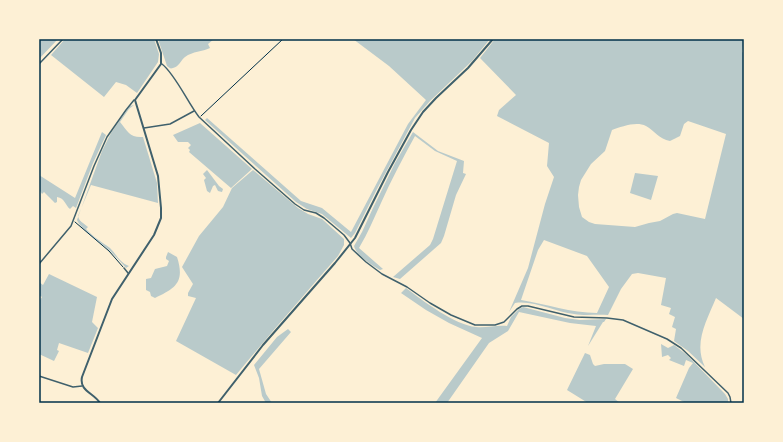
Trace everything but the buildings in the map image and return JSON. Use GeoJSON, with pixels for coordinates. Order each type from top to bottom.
{"type":"FeatureCollection","features":[{"type":"Feature","properties":{"kind":"street"},"geometry":{"type":"LineString","coordinates":[[39,64],[62,39]]}},
{"type":"Feature","properties":{"kind":"street"},"geometry":{"type":"LineString","coordinates":[[156,39],[161,53],[162,64],[170,72],[199,118],[291,200],[304,210],[324,218],[344,235],[352,249],[382,274],[407,287],[436,308],[472,324],[485,326],[498,324],[506,320],[517,309],[525,306],[571,317],[616,318],[632,323],[667,339],[681,348],[725,390],[730,397],[730,403]]}},
{"type":"Feature","properties":{"kind":"street"},"geometry":{"type":"LineString","coordinates":[[220,402],[263,345],[360,231],[385,178],[416,121],[436,98],[468,68],[492,39]]}},
{"type":"Feature","properties":{"kind":"street"},"geometry":{"type":"LineString","coordinates":[[39,264],[74,221],[94,166],[108,136],[162,64]]}},
{"type":"Feature","properties":{"kind":"street"},"geometry":{"type":"LineString","coordinates":[[100,403],[85,390],[82,386],[81,380],[112,299],[156,231],[161,215],[158,177],[135,100]]}},
{"type":"Feature","properties":{"kind":"street"},"geometry":{"type":"LineString","coordinates":[[144,128],[170,124],[194,111]]}},
{"type":"Feature","properties":{"kind":"street"},"geometry":{"type":"LineString","coordinates":[[124,268],[128,273]]}},
{"type":"Feature","properties":{"kind":"street"},"geometry":{"type":"LineString","coordinates":[[39,376],[73,387],[82,386]]}},
{"type":"Feature","properties":{"kind":"path"},"geometry":{"type":"LineString","coordinates":[[199,118],[283,39]]}},
{"type":"Feature","properties":{"kind":"path"},"geometry":{"type":"LineString","coordinates":[[74,221],[109,251],[124,268]]}},
{"type":"Feature","properties":{"kind":"shaded area"},"geometry":{"type":"Polygon","coordinates":[[[39,39],[58,39],[39,59],[39,39]]]}},
{"type":"Feature","properties":{"kind":"shaded area"},"geometry":{"type":"Polygon","coordinates":[[[65,39],[154,39],[159,54],[158,62],[137,93],[126,85],[116,82],[104,97],[51,55],[65,39]]]}},
{"type":"Feature","properties":{"kind":"shaded area"},"geometry":{"type":"Polygon","coordinates":[[[158,39],[214,39],[208,44],[210,48],[188,55],[177,66],[170,68],[167,66],[158,39]]]}},
{"type":"Feature","properties":{"kind":"shaded area"},"geometry":{"type":"Polygon","coordinates":[[[353,39],[490,39],[472,61],[430,101],[415,118],[351,238],[322,214],[307,209],[296,202],[205,120],[207,118],[301,201],[322,208],[351,232],[408,124],[426,100],[389,66],[353,39]]]}},
{"type":"Feature","properties":{"kind":"shaded area"},"geometry":{"type":"Polygon","coordinates":[[[495,39],[744,39],[742,52],[744,53],[744,319],[716,298],[705,323],[701,340],[700,349],[705,367],[688,351],[674,341],[676,329],[672,327],[675,317],[669,314],[671,308],[661,305],[666,278],[638,273],[632,274],[621,289],[608,315],[582,315],[567,313],[530,303],[515,303],[509,312],[528,268],[545,204],[554,177],[547,166],[549,143],[497,116],[499,110],[516,95],[480,58],[495,39]],[[688,121],[684,124],[680,136],[670,141],[663,139],[646,126],[638,124],[612,130],[605,151],[591,164],[581,180],[578,195],[582,217],[595,224],[635,227],[660,221],[677,213],[705,219],[726,134],[688,121]],[[544,240],[538,250],[521,300],[568,310],[597,313],[609,287],[587,256],[544,240]]]}},
{"type":"Feature","properties":{"kind":"shaded area"},"geometry":{"type":"Polygon","coordinates":[[[134,105],[129,109],[120,122],[132,135],[143,137],[157,183],[158,203],[91,185],[81,208],[102,151],[111,133],[130,106],[134,105]]]}},
{"type":"Feature","properties":{"kind":"shaded area"},"geometry":{"type":"Polygon","coordinates":[[[200,123],[252,169],[231,188],[189,152],[190,150],[188,148],[191,145],[188,142],[178,142],[173,135],[200,123]]]}},
{"type":"Feature","properties":{"kind":"shaded area"},"geometry":{"type":"Polygon","coordinates":[[[102,132],[106,135],[93,163],[76,208],[73,206],[70,209],[63,200],[57,197],[57,202],[55,203],[44,192],[42,194],[39,189],[39,175],[75,198],[102,132]]]}},
{"type":"Feature","properties":{"kind":"shaded area"},"geometry":{"type":"Polygon","coordinates":[[[413,132],[438,151],[464,161],[463,173],[466,174],[456,195],[441,243],[400,279],[393,277],[430,245],[433,239],[457,161],[435,151],[415,136],[393,177],[359,248],[383,269],[380,270],[365,260],[354,246],[395,163],[413,132]]]}},
{"type":"Feature","properties":{"kind":"shaded area"},"geometry":{"type":"Polygon","coordinates":[[[207,170],[223,189],[222,192],[218,191],[215,185],[210,193],[207,191],[204,180],[206,178],[203,174],[207,170]]]}},
{"type":"Feature","properties":{"kind":"shaded area"},"geometry":{"type":"Polygon","coordinates":[[[253,170],[298,208],[308,214],[322,219],[344,239],[344,245],[338,256],[236,375],[176,341],[196,298],[188,296],[193,284],[182,267],[199,236],[223,207],[232,188],[253,170]]]}},
{"type":"Feature","properties":{"kind":"shaded area"},"geometry":{"type":"Polygon","coordinates":[[[635,173],[658,176],[651,200],[630,193],[635,173]]]}},
{"type":"Feature","properties":{"kind":"shaded area"},"geometry":{"type":"Polygon","coordinates":[[[78,217],[79,220],[88,227],[86,229],[89,232],[110,248],[121,261],[129,266],[126,268],[109,250],[87,232],[79,224],[77,220],[78,217]]]}},
{"type":"Feature","properties":{"kind":"shaded area"},"geometry":{"type":"Polygon","coordinates":[[[168,252],[177,257],[180,273],[179,278],[173,287],[155,298],[146,290],[146,279],[151,278],[155,269],[167,266],[169,261],[166,257],[168,252]]]}},
{"type":"Feature","properties":{"kind":"shaded area"},"geometry":{"type":"Polygon","coordinates":[[[49,274],[97,297],[92,322],[98,328],[88,353],[59,343],[57,350],[59,351],[54,361],[39,354],[39,302],[42,297],[39,295],[39,282],[43,285],[49,274]]]}},
{"type":"Feature","properties":{"kind":"shaded area"},"geometry":{"type":"Polygon","coordinates":[[[406,288],[430,306],[449,317],[459,322],[476,327],[507,326],[511,317],[523,307],[565,318],[580,320],[606,319],[588,346],[596,326],[570,323],[519,312],[508,331],[489,343],[447,403],[435,403],[482,338],[449,323],[426,310],[401,293],[406,288]]]}},
{"type":"Feature","properties":{"kind":"shaded area"},"geometry":{"type":"Polygon","coordinates":[[[288,329],[291,332],[259,369],[266,394],[272,403],[266,403],[262,396],[259,378],[254,365],[277,337],[288,329]]]}},
{"type":"Feature","properties":{"kind":"shaded area"},"geometry":{"type":"Polygon","coordinates":[[[661,344],[668,348],[674,345],[687,355],[725,394],[728,399],[728,403],[686,403],[676,398],[689,368],[693,363],[686,360],[684,366],[669,360],[671,358],[668,355],[662,357],[661,344]]]}},
{"type":"Feature","properties":{"kind":"shaded area"},"geometry":{"type":"Polygon","coordinates":[[[585,353],[590,355],[595,366],[604,364],[625,364],[633,369],[615,399],[620,403],[588,403],[567,390],[585,353]]]}}]}
